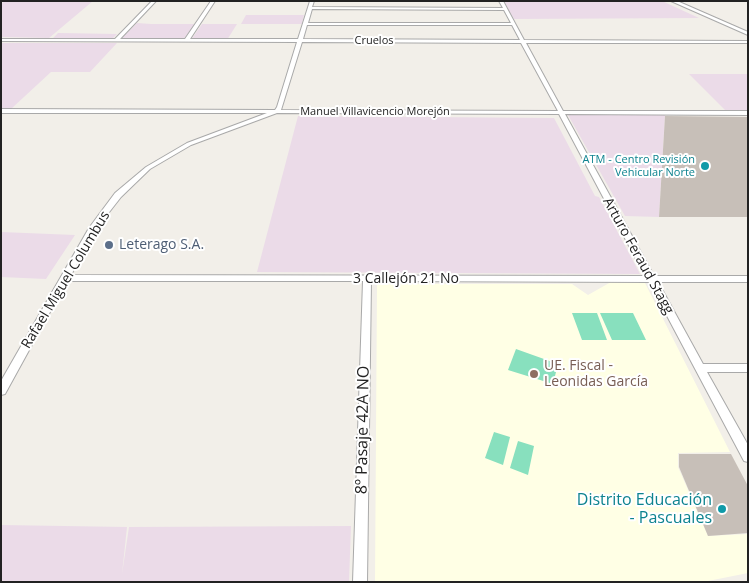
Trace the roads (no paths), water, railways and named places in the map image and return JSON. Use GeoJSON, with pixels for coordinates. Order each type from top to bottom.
{"type":"FeatureCollection","features":[{"type":"Feature","properties":{"kind":"street"},"geometry":{"type":"LineString","coordinates":[[116,40],[154,1]]}},
{"type":"Feature","properties":{"kind":"street"},"geometry":{"type":"LineString","coordinates":[[187,40],[213,1]]}},
{"type":"Feature","properties":{"kind":"street"},"geometry":{"type":"LineString","coordinates":[[276,112],[280,108],[312,1]]}},
{"type":"Feature","properties":{"kind":"street","name":"Arturo Feraud Stagg"},"geometry":{"type":"LineString","coordinates":[[501,1],[748,457]]}},
{"type":"Feature","properties":{"kind":"street"},"geometry":{"type":"LineString","coordinates":[[673,1],[748,32]]}},
{"type":"Feature","properties":{"kind":"street"},"geometry":{"type":"LineString","coordinates":[[678,1],[748,32]]}},
{"type":"Feature","properties":{"kind":"street"},"geometry":{"type":"LineString","coordinates":[[310,8],[505,9]]}},
{"type":"Feature","properties":{"kind":"street"},"geometry":{"type":"LineString","coordinates":[[306,24],[513,24]]}},
{"type":"Feature","properties":{"kind":"street","name":"Cruelos"},"geometry":{"type":"LineString","coordinates":[[1,40],[748,42]]}},
{"type":"Feature","properties":{"kind":"street","name":"Manuel Villavicencio Morejón"},"geometry":{"type":"LineString","coordinates":[[1,111],[748,113]]}},
{"type":"Feature","properties":{"kind":"street","name":"Rafael Miguel Columbus"},"geometry":{"type":"LineString","coordinates":[[1,391],[93,228],[118,195],[148,168],[189,144],[276,112]]}},
{"type":"Feature","properties":{"kind":"street","name":"3 Callejón 21 No"},"geometry":{"type":"LineString","coordinates":[[65,278],[748,279]]}},
{"type":"Feature","properties":{"kind":"street","name":"8º Pasaje 42A NO"},"geometry":{"type":"LineString","coordinates":[[360,582],[367,278]]}},
{"type":"Feature","properties":{"kind":"street"},"geometry":{"type":"LineString","coordinates":[[699,368],[748,368]]}},
{"type":"Feature","properties":{"kind":"place","name":"ATM - Centro Revisión Vehicular Norte"},"geometry":{"type":"Point","coordinates":[705,166]}},
{"type":"Feature","properties":{"kind":"place","name":"Leterago S.A."},"geometry":{"type":"Point","coordinates":[109,245]}},
{"type":"Feature","properties":{"kind":"place","name":"UE. Fiscal - Leonidas García"},"geometry":{"type":"Point","coordinates":[534,374]}},
{"type":"Feature","properties":{"kind":"place","name":"Distrito Educación - Pascuales"},"geometry":{"type":"Point","coordinates":[722,509]}}]}
